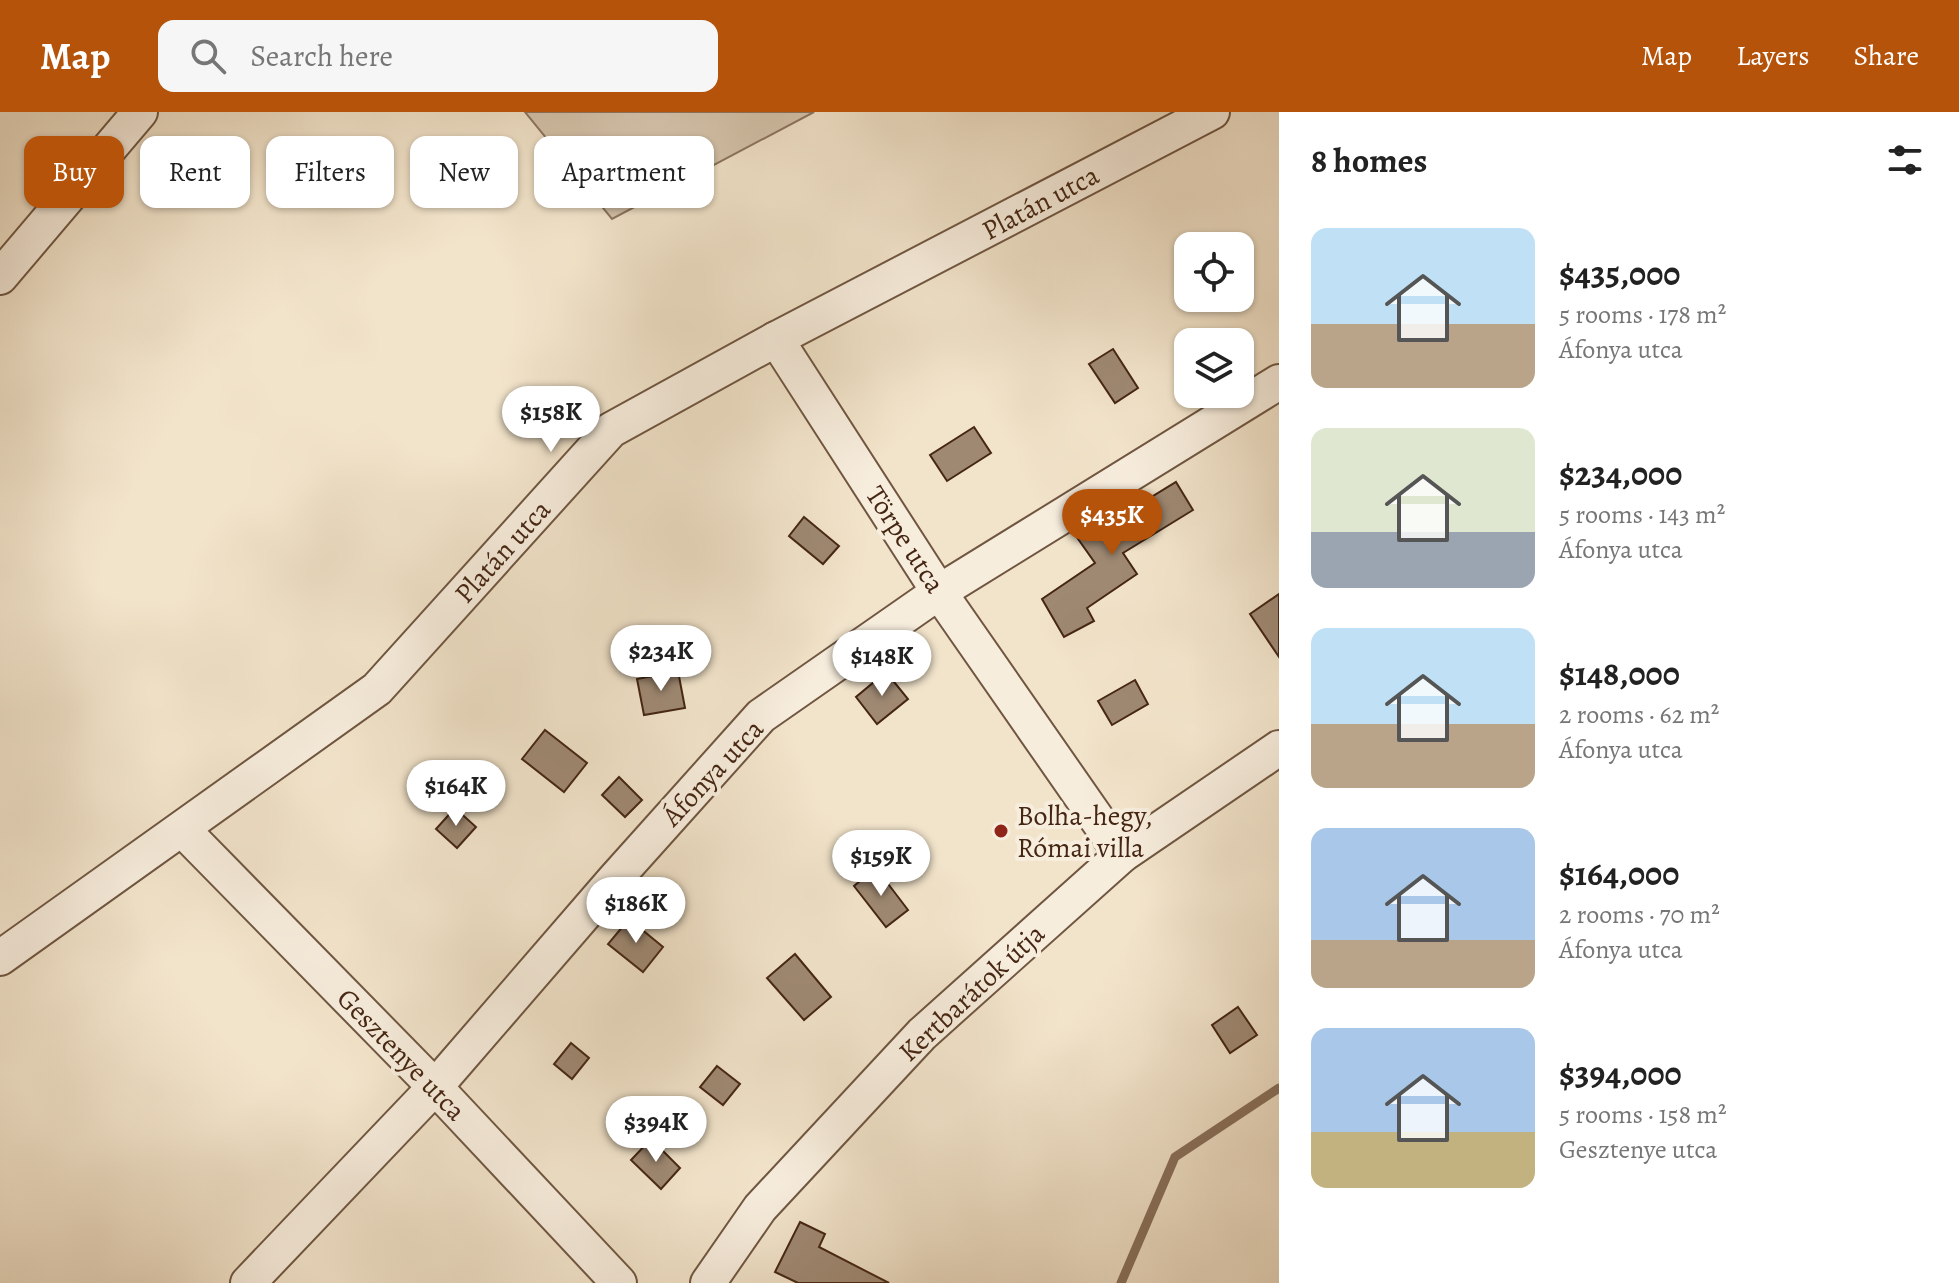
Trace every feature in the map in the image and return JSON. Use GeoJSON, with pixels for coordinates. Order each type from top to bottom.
{"type":"FeatureCollection","features":[{"type":"Feature","properties":{"kind":"street"},"geometry":{"type":"LineString","coordinates":[[0,277],[140,112]]}},
{"type":"Feature","properties":{"kind":"street","name":"Platán utca"},"geometry":{"type":"LineString","coordinates":[[0,958],[377,689],[611,430],[776,339],[1212,112]]}},
{"type":"Feature","properties":{"kind":"street","name":"Törpe utca"},"geometry":{"type":"LineString","coordinates":[[776,339],[939,592],[1122,855]]}},
{"type":"Feature","properties":{"kind":"street","name":"Áfonya utca"},"geometry":{"type":"LineString","coordinates":[[248,1283],[435,1087],[761,716],[939,592],[1279,382]]}},
{"type":"Feature","properties":{"kind":"street","name":"Kertbarátok útja"},"geometry":{"type":"LineString","coordinates":[[708,1283],[760,1208],[922,1034],[1122,855],[1279,748]]}},
{"type":"Feature","properties":{"kind":"street","name":"Gesztenye utca"},"geometry":{"type":"LineString","coordinates":[[182,829],[435,1087],[619,1283]]}},
{"type":"Feature","properties":{"kind":"shaded area"},"geometry":{"type":"Polygon","coordinates":[[[525,112],[814,112],[714,165],[714,136],[545,136],[525,112]]]}},
{"type":"Feature","properties":{"kind":"shaded area"},"geometry":{"type":"Polygon","coordinates":[[[603,208],[633,208],[612,219],[603,208]]]}},
{"type":"Feature","properties":{"kind":"building"},"geometry":{"type":"Polygon","coordinates":[[[1113,349],[1138,388],[1115,403],[1089,364],[1113,349]]]}},
{"type":"Feature","properties":{"kind":"building"},"geometry":{"type":"Polygon","coordinates":[[[974,427],[991,453],[947,481],[930,455],[974,427]]]}},
{"type":"Feature","properties":{"kind":"building"},"geometry":{"type":"Polygon","coordinates":[[[1176,482],[1193,510],[1123,553],[1137,574],[1087,608],[1094,621],[1064,637],[1042,599],[1095,563],[1076,536],[1100,520],[1104,526],[1176,482]]]}},
{"type":"Feature","properties":{"kind":"building"},"geometry":{"type":"Polygon","coordinates":[[[804,517],[839,546],[823,564],[789,536],[804,517]]]}},
{"type":"Feature","properties":{"kind":"building"},"geometry":{"type":"Polygon","coordinates":[[[1279,594],[1279,657],[1250,614],[1279,594]]]}},
{"type":"Feature","properties":{"kind":"building"},"geometry":{"type":"Polygon","coordinates":[[[678,671],[685,708],[644,715],[637,679],[678,671]]]}},
{"type":"Feature","properties":{"kind":"building"},"geometry":{"type":"Polygon","coordinates":[[[886,672],[908,699],[877,724],[856,697],[886,672]]]}},
{"type":"Feature","properties":{"kind":"building"},"geometry":{"type":"Polygon","coordinates":[[[1135,680],[1148,704],[1112,725],[1098,701],[1135,680]]]}},
{"type":"Feature","properties":{"kind":"building"},"geometry":{"type":"Polygon","coordinates":[[[545,730],[587,763],[564,792],[522,759],[545,730]]]}},
{"type":"Feature","properties":{"kind":"building"},"geometry":{"type":"Polygon","coordinates":[[[619,777],[642,800],[625,817],[602,795],[619,777]]]}},
{"type":"Feature","properties":{"kind":"building"},"geometry":{"type":"Polygon","coordinates":[[[455,808],[476,827],[457,848],[436,829],[455,808]]]}},
{"type":"Feature","properties":{"kind":"building"},"geometry":{"type":"Polygon","coordinates":[[[876,868],[908,910],[886,927],[854,886],[876,868]]]}},
{"type":"Feature","properties":{"kind":"building"},"geometry":{"type":"Polygon","coordinates":[[[629,919],[663,947],[643,972],[608,944],[629,919]]]}},
{"type":"Feature","properties":{"kind":"building"},"geometry":{"type":"Polygon","coordinates":[[[795,954],[831,997],[804,1020],[767,978],[795,954]]]}},
{"type":"Feature","properties":{"kind":"building"},"geometry":{"type":"Polygon","coordinates":[[[1238,1007],[1257,1035],[1230,1053],[1212,1025],[1238,1007]]]}},
{"type":"Feature","properties":{"kind":"building"},"geometry":{"type":"Polygon","coordinates":[[[571,1043],[589,1058],[572,1079],[554,1064],[571,1043]]]}},
{"type":"Feature","properties":{"kind":"building"},"geometry":{"type":"Polygon","coordinates":[[[717,1066],[740,1084],[723,1105],[700,1087],[717,1066]]]}},
{"type":"Feature","properties":{"kind":"building"},"geometry":{"type":"Polygon","coordinates":[[[651,1139],[680,1168],[661,1189],[631,1160],[651,1139]]]}},
{"type":"Feature","properties":{"kind":"building"},"geometry":{"type":"Polygon","coordinates":[[[800,1222],[825,1234],[819,1247],[889,1283],[798,1283],[775,1272],[800,1222]]]}},
{"type":"Feature","properties":{"kind":"waterway"},"geometry":{"type":"LineString","coordinates":[[1121,1283],[1175,1157],[1279,1088]]}},
{"type":"Feature","properties":{"kind":"place","name":"Bolha-hegy, Római villa"},"geometry":{"type":"Point","coordinates":[1001,831]}}]}
